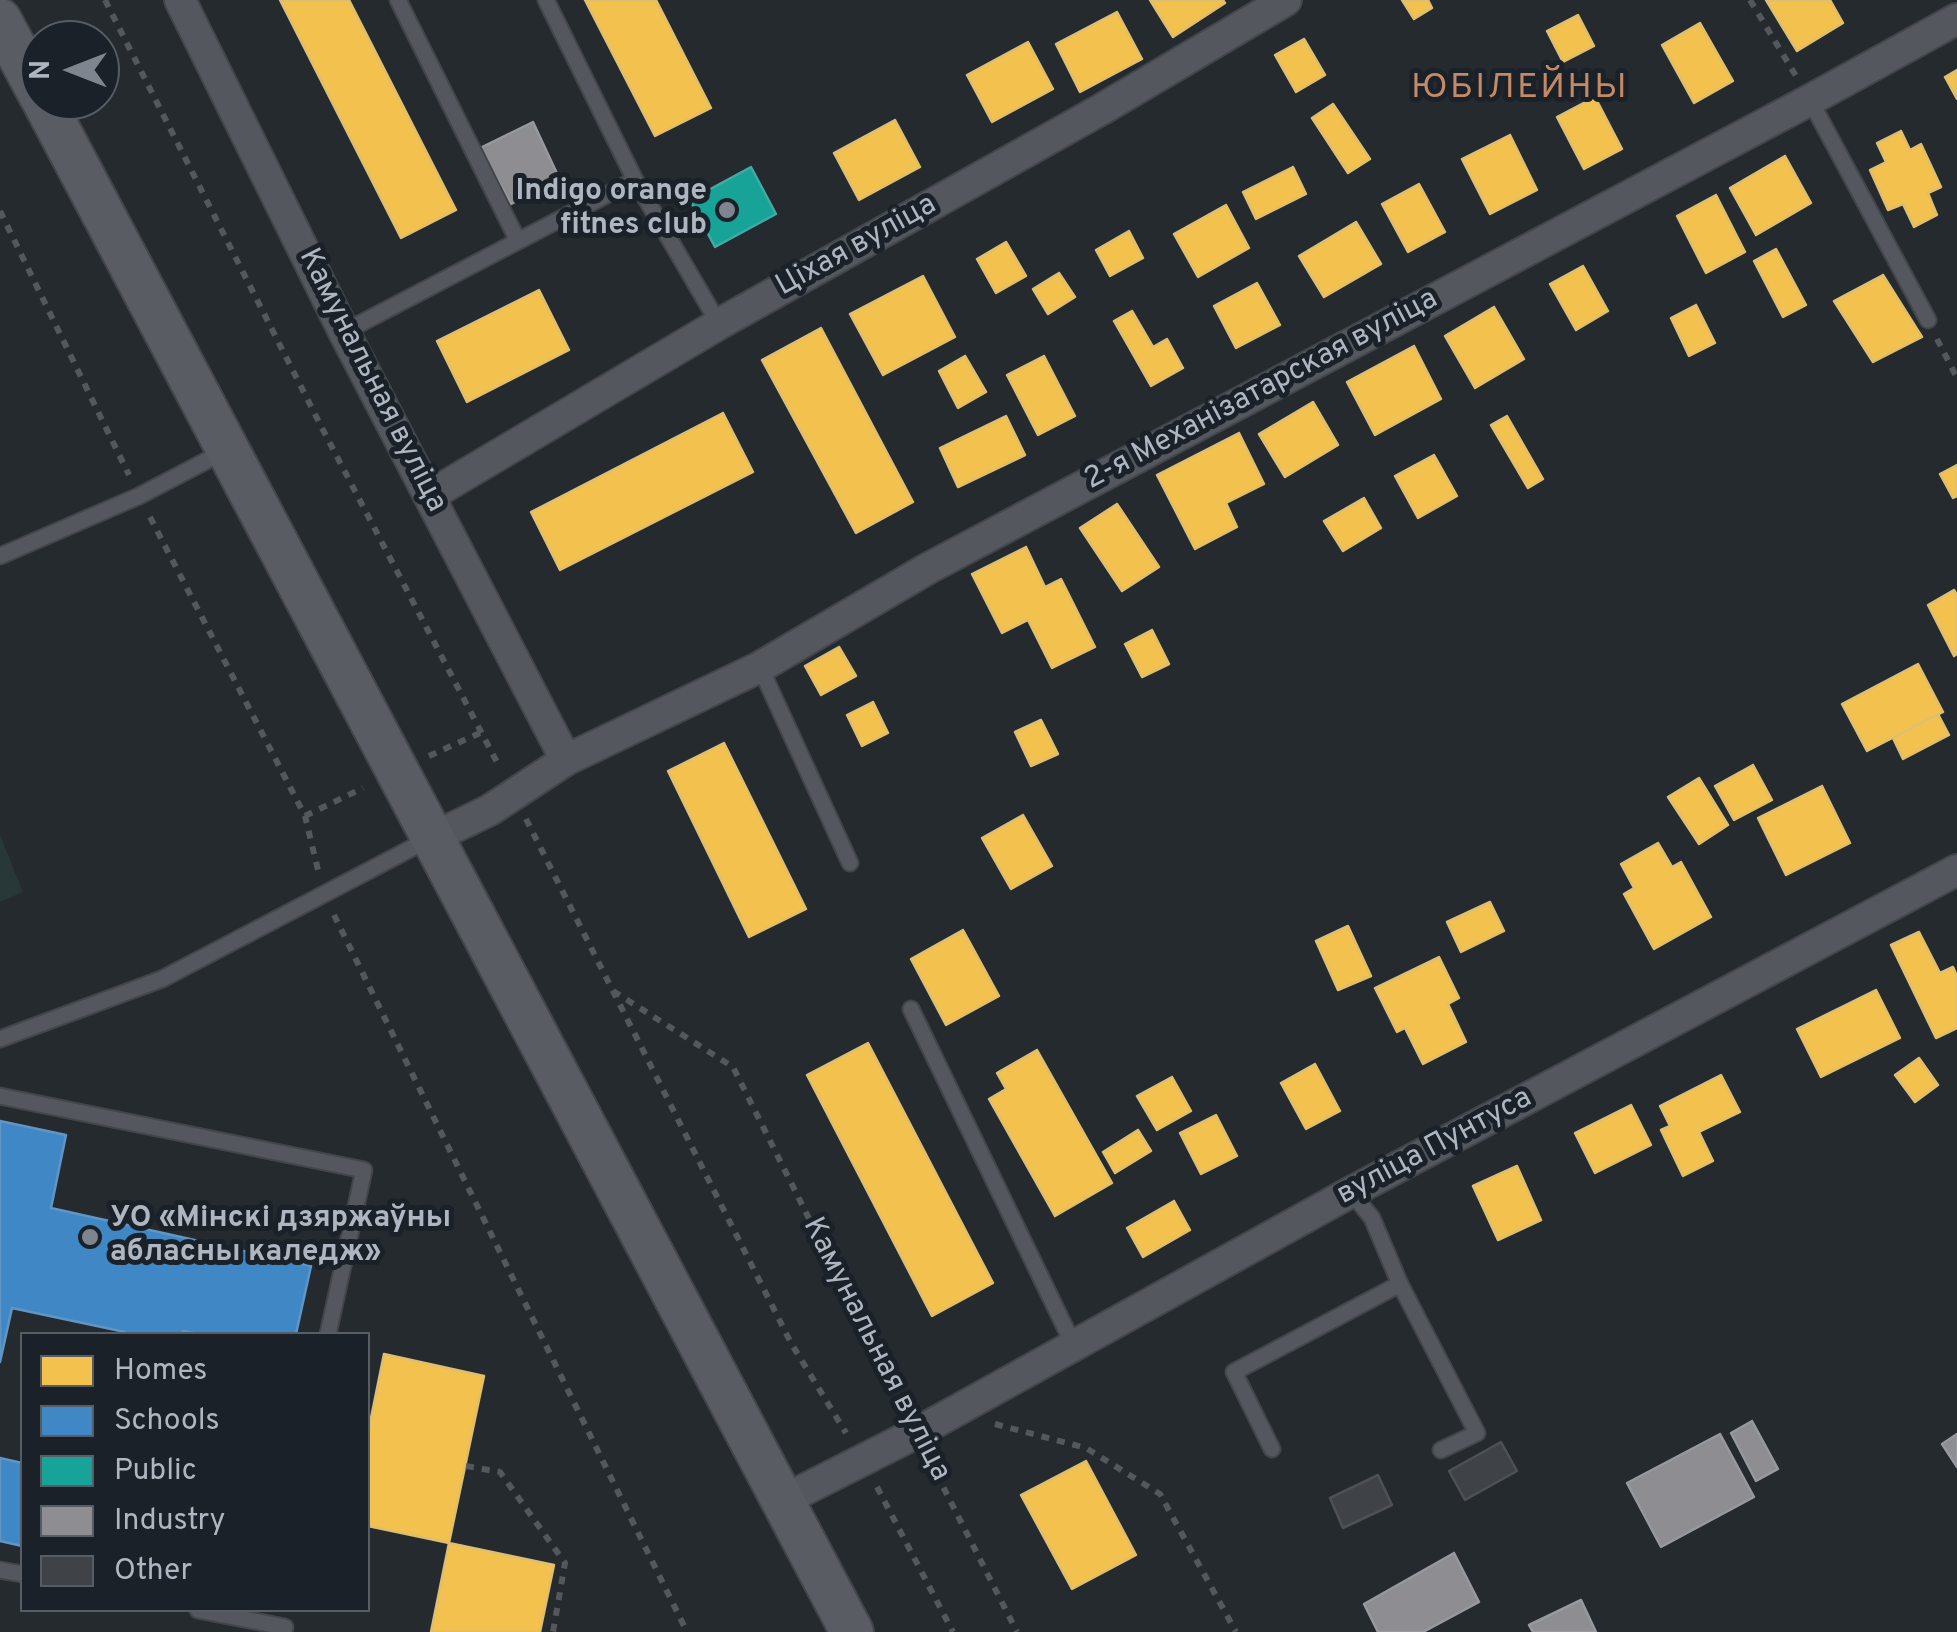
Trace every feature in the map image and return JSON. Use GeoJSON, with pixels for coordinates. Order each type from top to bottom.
{"type":"FeatureCollection","features":[{"type":"Feature","properties":{"kind":"street","name":"Камунальная вуліца"},"geometry":{"type":"LineString","coordinates":[[180,0],[344,332],[566,760]]}},
{"type":"Feature","properties":{"kind":"street","name":"Ціхая вуліца"},"geometry":{"type":"LineString","coordinates":[[429,496],[719,324],[1102,109],[1286,0]]}},
{"type":"Feature","properties":{"kind":"street","name":"2-я Механізатарская вуліца"},"geometry":{"type":"LineString","coordinates":[[434,837],[514,795],[566,760],[760,667],[928,569],[1957,19]]}},
{"type":"Feature","properties":{"kind":"street"},"geometry":{"type":"LineString","coordinates":[[0,20],[20,58]]}},
{"type":"Feature","properties":{"kind":"street"},"geometry":{"type":"LineString","coordinates":[[53,120],[852,1632]]}},
{"type":"Feature","properties":{"kind":"street","name":"вуліца Пунтуса"},"geometry":{"type":"LineString","coordinates":[[784,1500],[916,1433],[1351,1192],[1957,870]]}},
{"type":"Feature","properties":{"kind":"lane"},"geometry":{"type":"LineString","coordinates":[[398,0],[518,241]]}},
{"type":"Feature","properties":{"kind":"lane"},"geometry":{"type":"LineString","coordinates":[[546,0],[635,180],[719,324]]}},
{"type":"Feature","properties":{"kind":"lane"},"geometry":{"type":"LineString","coordinates":[[1810,100],[1928,320]]}},
{"type":"Feature","properties":{"kind":"lane"},"geometry":{"type":"LineString","coordinates":[[344,332],[635,180]]}},
{"type":"Feature","properties":{"kind":"lane"},"geometry":{"type":"LineString","coordinates":[[0,556],[139,496],[228,449]]}},
{"type":"Feature","properties":{"kind":"lane"},"geometry":{"type":"LineString","coordinates":[[760,667],[850,863]]}},
{"type":"Feature","properties":{"kind":"lane"},"geometry":{"type":"LineString","coordinates":[[0,1039],[162,979],[434,837]]}},
{"type":"Feature","properties":{"kind":"lane"},"geometry":{"type":"LineString","coordinates":[[911,1009],[1074,1346]]}},
{"type":"Feature","properties":{"kind":"lane"},"geometry":{"type":"LineString","coordinates":[[0,1096],[364,1170],[328,1332]]}},
{"type":"Feature","properties":{"kind":"lane"},"geometry":{"type":"LineString","coordinates":[[1351,1192],[1372,1218],[1400,1284],[1477,1433],[1441,1450]]}},
{"type":"Feature","properties":{"kind":"lane"},"geometry":{"type":"LineString","coordinates":[[1272,1449],[1234,1372],[1400,1284]]}},
{"type":"Feature","properties":{"kind":"lane"},"geometry":{"type":"LineString","coordinates":[[207,1612],[284,1630]]}},
{"type":"Feature","properties":{"kind":"path"},"geometry":{"type":"LineString","coordinates":[[104,0],[792,1343],[863,1460],[953,1632]]}},
{"type":"Feature","properties":{"kind":"path"},"geometry":{"type":"LineString","coordinates":[[1750,0],[1810,100]]}},
{"type":"Feature","properties":{"kind":"path"},"geometry":{"type":"LineString","coordinates":[[0,210],[139,496],[304,816],[323,892],[687,1632]]}},
{"type":"Feature","properties":{"kind":"path"},"geometry":{"type":"LineString","coordinates":[[1928,320],[1957,378]]}},
{"type":"Feature","properties":{"kind":"path","name":"Камунальная вуліца"},"geometry":{"type":"LineString","coordinates":[[612,991],[733,1067],[1017,1632]]}},
{"type":"Feature","properties":{"kind":"path"},"geometry":{"type":"LineString","coordinates":[[993,1424],[1086,1448],[1160,1494],[1236,1632]]}},
{"type":"Feature","properties":{"kind":"path"},"geometry":{"type":"LineString","coordinates":[[466,1466],[500,1472],[565,1563],[553,1632]]}},
{"type":"Feature","properties":{"kind":"shaded area"},"geometry":{"type":"Polygon","coordinates":[[[0,835],[23,892],[0,902],[0,835]]]}},
{"type":"Feature","properties":{"kind":"building: Homes"},"geometry":{"type":"Polygon","coordinates":[[[280,0],[349,0],[456,210],[401,238],[280,0]]]}},
{"type":"Feature","properties":{"kind":"building: Homes"},"geometry":{"type":"Polygon","coordinates":[[[585,0],[656,0],[711,108],[655,136],[585,0]]]}},
{"type":"Feature","properties":{"kind":"building: Homes"},"geometry":{"type":"Polygon","coordinates":[[[1150,0],[1223,0],[1225,3],[1173,37],[1150,0]]]}},
{"type":"Feature","properties":{"kind":"building: Homes"},"geometry":{"type":"Polygon","coordinates":[[[1402,0],[1428,0],[1432,8],[1414,19],[1402,0]]]}},
{"type":"Feature","properties":{"kind":"building: Homes"},"geometry":{"type":"Polygon","coordinates":[[[1766,0],[1830,0],[1843,23],[1797,51],[1766,0]]]}},
{"type":"Feature","properties":{"kind":"building: Homes"},"geometry":{"type":"Polygon","coordinates":[[[1117,12],[1142,59],[1080,92],[1056,44],[1117,12]]]}},
{"type":"Feature","properties":{"kind":"building: Homes"},"geometry":{"type":"Polygon","coordinates":[[[1578,15],[1594,46],[1563,62],[1547,31],[1578,15]]]}},
{"type":"Feature","properties":{"kind":"building: Homes"},"geometry":{"type":"Polygon","coordinates":[[[1700,23],[1733,81],[1694,103],[1662,45],[1700,23]]]}},
{"type":"Feature","properties":{"kind":"building: Homes"},"geometry":{"type":"Polygon","coordinates":[[[1304,39],[1325,75],[1296,92],[1275,55],[1304,39]]]}},
{"type":"Feature","properties":{"kind":"building: Homes"},"geometry":{"type":"Polygon","coordinates":[[[1028,42],[1053,89],[992,122],[967,75],[1028,42]]]}},
{"type":"Feature","properties":{"kind":"building: Homes"},"geometry":{"type":"Polygon","coordinates":[[[1957,70],[1957,99],[1945,77],[1957,70]]]}},
{"type":"Feature","properties":{"kind":"building: Homes"},"geometry":{"type":"Polygon","coordinates":[[[1595,97],[1622,149],[1584,169],[1557,117],[1595,97]]]}},
{"type":"Feature","properties":{"kind":"building: Homes"},"geometry":{"type":"Polygon","coordinates":[[[1333,104],[1370,159],[1348,173],[1312,118],[1333,104]]]}},
{"type":"Feature","properties":{"kind":"building: Homes"},"geometry":{"type":"Polygon","coordinates":[[[895,120],[920,167],[859,200],[834,153],[895,120]]]}},
{"type":"Feature","properties":{"kind":"building: Homes"},"geometry":{"type":"Polygon","coordinates":[[[1901,131],[1910,150],[1921,144],[1941,187],[1928,193],[1937,215],[1914,227],[1903,204],[1888,210],[1870,170],[1886,162],[1877,143],[1901,131]]]}},
{"type":"Feature","properties":{"kind":"building: Homes"},"geometry":{"type":"Polygon","coordinates":[[[1510,135],[1537,190],[1490,214],[1462,159],[1510,135]]]}},
{"type":"Feature","properties":{"kind":"building: Homes"},"geometry":{"type":"Polygon","coordinates":[[[1785,156],[1811,203],[1756,235],[1730,188],[1785,156]]]}},
{"type":"Feature","properties":{"kind":"building: Homes"},"geometry":{"type":"Polygon","coordinates":[[[1293,167],[1306,194],[1256,219],[1243,192],[1293,167]]]}},
{"type":"Feature","properties":{"kind":"building: Homes"},"geometry":{"type":"Polygon","coordinates":[[[1419,184],[1445,232],[1408,252],[1382,204],[1419,184]]]}},
{"type":"Feature","properties":{"kind":"building: Homes"},"geometry":{"type":"Polygon","coordinates":[[[1716,195],[1745,252],[1706,273],[1677,216],[1716,195]]]}},
{"type":"Feature","properties":{"kind":"building: Homes"},"geometry":{"type":"Polygon","coordinates":[[[1226,205],[1249,248],[1198,277],[1174,234],[1226,205]]]}},
{"type":"Feature","properties":{"kind":"building: Homes"},"geometry":{"type":"Polygon","coordinates":[[[1356,222],[1381,264],[1324,297],[1299,256],[1356,222]]]}},
{"type":"Feature","properties":{"kind":"building: Homes"},"geometry":{"type":"Polygon","coordinates":[[[1129,231],[1143,258],[1110,276],[1096,250],[1129,231]]]}},
{"type":"Feature","properties":{"kind":"building: Homes"},"geometry":{"type":"Polygon","coordinates":[[[1006,242],[1026,276],[996,293],[977,259],[1006,242]]]}},
{"type":"Feature","properties":{"kind":"building: Homes"},"geometry":{"type":"Polygon","coordinates":[[[1776,249],[1806,305],[1783,317],[1754,261],[1776,249]]]}},
{"type":"Feature","properties":{"kind":"building: Homes"},"geometry":{"type":"Polygon","coordinates":[[[1583,266],[1608,311],[1576,330],[1550,284],[1583,266]]]}},
{"type":"Feature","properties":{"kind":"building: Homes"},"geometry":{"type":"Polygon","coordinates":[[[1059,273],[1075,297],[1048,314],[1033,289],[1059,273]]]}},
{"type":"Feature","properties":{"kind":"building: Homes"},"geometry":{"type":"Polygon","coordinates":[[[1883,275],[1922,337],[1873,362],[1834,301],[1883,275]]]}},
{"type":"Feature","properties":{"kind":"building: Homes"},"geometry":{"type":"Polygon","coordinates":[[[923,276],[955,337],[883,375],[850,314],[923,276]]]}},
{"type":"Feature","properties":{"kind":"building: Homes"},"geometry":{"type":"Polygon","coordinates":[[[1257,283],[1280,325],[1236,348],[1214,306],[1257,283]]]}},
{"type":"Feature","properties":{"kind":"building: Homes"},"geometry":{"type":"Polygon","coordinates":[[[539,290],[569,350],[467,402],[437,341],[539,290]]]}},
{"type":"Feature","properties":{"kind":"building: Homes"},"geometry":{"type":"Polygon","coordinates":[[[1696,305],[1715,343],[1689,356],[1671,318],[1696,305]]]}},
{"type":"Feature","properties":{"kind":"building: Homes"},"geometry":{"type":"Polygon","coordinates":[[[1494,307],[1524,359],[1475,388],[1445,336],[1494,307]]]}},
{"type":"Feature","properties":{"kind":"building: Homes"},"geometry":{"type":"Polygon","coordinates":[[[1132,311],[1153,347],[1167,339],[1183,368],[1151,386],[1114,321],[1132,311]]]}},
{"type":"Feature","properties":{"kind":"building: Homes"},"geometry":{"type":"Polygon","coordinates":[[[821,328],[913,502],[856,533],[762,360],[821,328]]]}},
{"type":"Feature","properties":{"kind":"building: Homes"},"geometry":{"type":"Polygon","coordinates":[[[1414,346],[1441,399],[1375,435],[1347,382],[1414,346]]]}},
{"type":"Feature","properties":{"kind":"building: Homes"},"geometry":{"type":"Polygon","coordinates":[[[965,356],[986,392],[958,408],[939,371],[965,356]]]}},
{"type":"Feature","properties":{"kind":"building: Homes"},"geometry":{"type":"Polygon","coordinates":[[[1044,356],[1075,416],[1038,435],[1007,375],[1044,356]]]}},
{"type":"Feature","properties":{"kind":"building: Homes"},"geometry":{"type":"Polygon","coordinates":[[[1313,402],[1338,445],[1285,477],[1259,434],[1313,402]]]}},
{"type":"Feature","properties":{"kind":"building: Homes"},"geometry":{"type":"Polygon","coordinates":[[[723,413],[753,472],[560,570],[531,512],[723,413]]]}},
{"type":"Feature","properties":{"kind":"building: Homes"},"geometry":{"type":"Polygon","coordinates":[[[1006,416],[1025,455],[958,487],[940,448],[1006,416]]]}},
{"type":"Feature","properties":{"kind":"building: Homes"},"geometry":{"type":"Polygon","coordinates":[[[1507,416],[1543,479],[1528,488],[1491,425],[1507,416]]]}},
{"type":"Feature","properties":{"kind":"building: Homes"},"geometry":{"type":"Polygon","coordinates":[[[1239,433],[1264,484],[1226,503],[1237,527],[1195,549],[1157,475],[1239,433]]]}},
{"type":"Feature","properties":{"kind":"building: Homes"},"geometry":{"type":"Polygon","coordinates":[[[1434,455],[1457,496],[1418,518],[1395,476],[1434,455]]]}},
{"type":"Feature","properties":{"kind":"building: Homes"},"geometry":{"type":"Polygon","coordinates":[[[1957,465],[1957,496],[1953,498],[1940,474],[1957,465]]]}},
{"type":"Feature","properties":{"kind":"building: Homes"},"geometry":{"type":"Polygon","coordinates":[[[1364,498],[1381,528],[1343,551],[1324,521],[1364,498]]]}},
{"type":"Feature","properties":{"kind":"building: Homes"},"geometry":{"type":"Polygon","coordinates":[[[1117,504],[1159,567],[1122,591],[1080,528],[1117,504]]]}},
{"type":"Feature","properties":{"kind":"building: Homes"},"geometry":{"type":"Polygon","coordinates":[[[1026,547],[1045,587],[1061,579],[1095,647],[1052,668],[1028,620],[1002,633],[972,574],[1026,547]]]}},
{"type":"Feature","properties":{"kind":"building: Homes"},"geometry":{"type":"Polygon","coordinates":[[[1954,590],[1957,654],[1954,656],[1928,605],[1954,590]]]}},
{"type":"Feature","properties":{"kind":"building: Homes"},"geometry":{"type":"Polygon","coordinates":[[[1152,630],[1169,664],[1142,677],[1125,644],[1152,630]]]}},
{"type":"Feature","properties":{"kind":"building: Homes"},"geometry":{"type":"Polygon","coordinates":[[[839,647],[856,676],[821,695],[805,666],[839,647]]]}},
{"type":"Feature","properties":{"kind":"building: Homes"},"geometry":{"type":"Polygon","coordinates":[[[1918,664],[1943,712],[1867,751],[1842,704],[1918,664]]]}},
{"type":"Feature","properties":{"kind":"building: Homes"},"geometry":{"type":"Polygon","coordinates":[[[873,702],[888,733],[862,746],[847,715],[873,702]]]}},
{"type":"Feature","properties":{"kind":"building: Homes"},"geometry":{"type":"Polygon","coordinates":[[[1938,714],[1949,735],[1903,759],[1893,738],[1938,714]]]}},
{"type":"Feature","properties":{"kind":"building: Homes"},"geometry":{"type":"Polygon","coordinates":[[[1041,720],[1058,754],[1031,766],[1015,732],[1041,720]]]}},
{"type":"Feature","properties":{"kind":"building: Homes"},"geometry":{"type":"Polygon","coordinates":[[[724,743],[806,909],[749,937],[668,771],[724,743]]]}},
{"type":"Feature","properties":{"kind":"building: Homes"},"geometry":{"type":"Polygon","coordinates":[[[1753,765],[1772,800],[1734,820],[1715,786],[1753,765]]]}},
{"type":"Feature","properties":{"kind":"building: Homes"},"geometry":{"type":"Polygon","coordinates":[[[1699,778],[1728,825],[1699,844],[1668,797],[1699,778]]]}},
{"type":"Feature","properties":{"kind":"building: Homes"},"geometry":{"type":"Polygon","coordinates":[[[1822,786],[1850,843],[1786,875],[1758,818],[1822,786]]]}},
{"type":"Feature","properties":{"kind":"building: Homes"},"geometry":{"type":"Polygon","coordinates":[[[1023,815],[1052,866],[1011,889],[982,838],[1023,815]]]}},
{"type":"Feature","properties":{"kind":"building: Homes"},"geometry":{"type":"Polygon","coordinates":[[[1658,843],[1672,867],[1681,862],[1711,917],[1654,949],[1624,894],[1634,888],[1621,864],[1658,843]]]}},
{"type":"Feature","properties":{"kind":"building: Homes"},"geometry":{"type":"Polygon","coordinates":[[[1490,902],[1504,931],[1461,952],[1447,922],[1490,902]]]}},
{"type":"Feature","properties":{"kind":"building: Homes"},"geometry":{"type":"Polygon","coordinates":[[[1348,926],[1371,976],[1338,990],[1316,941],[1348,926]]]}},
{"type":"Feature","properties":{"kind":"building: Homes"},"geometry":{"type":"Polygon","coordinates":[[[963,930],[999,996],[946,1025],[911,959],[963,930]]]}},
{"type":"Feature","properties":{"kind":"building: Homes"},"geometry":{"type":"Polygon","coordinates":[[[1919,932],[1940,973],[1953,967],[1957,976],[1957,1028],[1936,1038],[1891,945],[1919,932]]]}},
{"type":"Feature","properties":{"kind":"building: Homes"},"geometry":{"type":"Polygon","coordinates":[[[1439,957],[1459,998],[1448,1004],[1466,1042],[1423,1064],[1405,1028],[1397,1032],[1375,988],[1439,957]]]}},
{"type":"Feature","properties":{"kind":"building: Homes"},"geometry":{"type":"Polygon","coordinates":[[[1876,990],[1900,1038],[1821,1077],[1797,1029],[1876,990]]]}},
{"type":"Feature","properties":{"kind":"building: Homes"},"geometry":{"type":"Polygon","coordinates":[[[868,1043],[993,1283],[932,1316],[807,1075],[868,1043]]]}},
{"type":"Feature","properties":{"kind":"building: Homes"},"geometry":{"type":"Polygon","coordinates":[[[1037,1050],[1112,1183],[1055,1216],[989,1099],[1006,1089],[997,1073],[1037,1050]]]}},
{"type":"Feature","properties":{"kind":"building: Homes"},"geometry":{"type":"Polygon","coordinates":[[[1919,1058],[1938,1085],[1915,1102],[1895,1075],[1919,1058]]]}},
{"type":"Feature","properties":{"kind":"building: Homes"},"geometry":{"type":"Polygon","coordinates":[[[1315,1064],[1340,1111],[1306,1129],[1281,1083],[1315,1064]]]}},
{"type":"Feature","properties":{"kind":"building: Homes"},"geometry":{"type":"Polygon","coordinates":[[[1721,1075],[1740,1112],[1699,1132],[1713,1161],[1683,1176],[1661,1130],[1670,1126],[1660,1106],[1721,1075]]]}},
{"type":"Feature","properties":{"kind":"building: Homes"},"geometry":{"type":"Polygon","coordinates":[[[1172,1077],[1191,1111],[1157,1130],[1137,1096],[1172,1077]]]}},
{"type":"Feature","properties":{"kind":"building: Homes"},"geometry":{"type":"Polygon","coordinates":[[[1631,1105],[1651,1145],[1595,1173],[1575,1133],[1631,1105]]]}},
{"type":"Feature","properties":{"kind":"building: Homes"},"geometry":{"type":"Polygon","coordinates":[[[1216,1115],[1237,1156],[1201,1174],[1180,1133],[1216,1115]]]}},
{"type":"Feature","properties":{"kind":"building: Homes"},"geometry":{"type":"Polygon","coordinates":[[[1138,1130],[1151,1151],[1115,1173],[1103,1152],[1138,1130]]]}},
{"type":"Feature","properties":{"kind":"building: Homes"},"geometry":{"type":"Polygon","coordinates":[[[1517,1166],[1541,1220],[1498,1240],[1473,1186],[1517,1166]]]}},
{"type":"Feature","properties":{"kind":"building: Homes"},"geometry":{"type":"Polygon","coordinates":[[[1174,1201],[1190,1230],[1143,1257],[1127,1228],[1174,1201]]]}},
{"type":"Feature","properties":{"kind":"building: Homes"},"geometry":{"type":"Polygon","coordinates":[[[384,1354],[484,1376],[449,1543],[370,1526],[370,1423],[384,1354]]]}},
{"type":"Feature","properties":{"kind":"building: Homes"},"geometry":{"type":"Polygon","coordinates":[[[1086,1461],[1136,1555],[1072,1589],[1021,1495],[1086,1461]]]}},
{"type":"Feature","properties":{"kind":"building: Homes"},"geometry":{"type":"Polygon","coordinates":[[[449,1543],[554,1565],[540,1632],[431,1632],[449,1543]]]}},
{"type":"Feature","properties":{"kind":"building: Schools","name":"УО «Мінскі дзяржаўны абласны каледж»"},"geometry":{"type":"Polygon","coordinates":[[[0,1121],[66,1135],[51,1208],[311,1266],[296,1332],[125,1332],[12,1308],[0,1362],[0,1121]]]}},
{"type":"Feature","properties":{"kind":"building: Schools"},"geometry":{"type":"Polygon","coordinates":[[[0,1458],[20,1463],[20,1546],[0,1541],[0,1458]]]}},
{"type":"Feature","properties":{"kind":"building: Public"},"geometry":{"type":"Polygon","coordinates":[[[751,167],[776,214],[715,247],[690,200],[751,167]]]}},
{"type":"Feature","properties":{"kind":"building: Industry"},"geometry":{"type":"Polygon","coordinates":[[[533,122],[560,180],[511,204],[480,148],[533,122]]]}},
{"type":"Feature","properties":{"kind":"building: Industry"},"geometry":{"type":"Polygon","coordinates":[[[1752,1421],[1778,1469],[1756,1481],[1731,1433],[1752,1421]]]}},
{"type":"Feature","properties":{"kind":"building: Industry"},"geometry":{"type":"Polygon","coordinates":[[[1720,1434],[1754,1497],[1661,1547],[1627,1483],[1720,1434]]]}},
{"type":"Feature","properties":{"kind":"building: Industry"},"geometry":{"type":"Polygon","coordinates":[[[1957,1434],[1957,1467],[1942,1444],[1957,1434]]]}},
{"type":"Feature","properties":{"kind":"building: Industry"},"geometry":{"type":"Polygon","coordinates":[[[1454,1553],[1479,1602],[1423,1632],[1378,1632],[1364,1604],[1454,1553]]]}},
{"type":"Feature","properties":{"kind":"building: Industry"},"geometry":{"type":"Polygon","coordinates":[[[1581,1600],[1596,1632],[1533,1632],[1529,1625],[1581,1600]]]}},
{"type":"Feature","properties":{"kind":"building: Other"},"geometry":{"type":"Polygon","coordinates":[[[1501,1442],[1517,1471],[1465,1500],[1449,1471],[1501,1442]]]}},
{"type":"Feature","properties":{"kind":"building: Other"},"geometry":{"type":"Polygon","coordinates":[[[1378,1475],[1392,1505],[1343,1528],[1330,1498],[1378,1475]]]}},
{"type":"Feature","properties":{"kind":"place","name":"Indigo orange fitnes club"},"geometry":{"type":"Point","coordinates":[727,210]}},
{"type":"Feature","properties":{"kind":"place","name":"УО «Мінскі дзяржаўны абласны каледж»"},"geometry":{"type":"Point","coordinates":[90,1237]}},
{"type":"Feature","properties":{"kind":"district","name":"ЮБІЛЕЙНЫ"},"geometry":{"type":"Point","coordinates":[1520,90]}}]}
